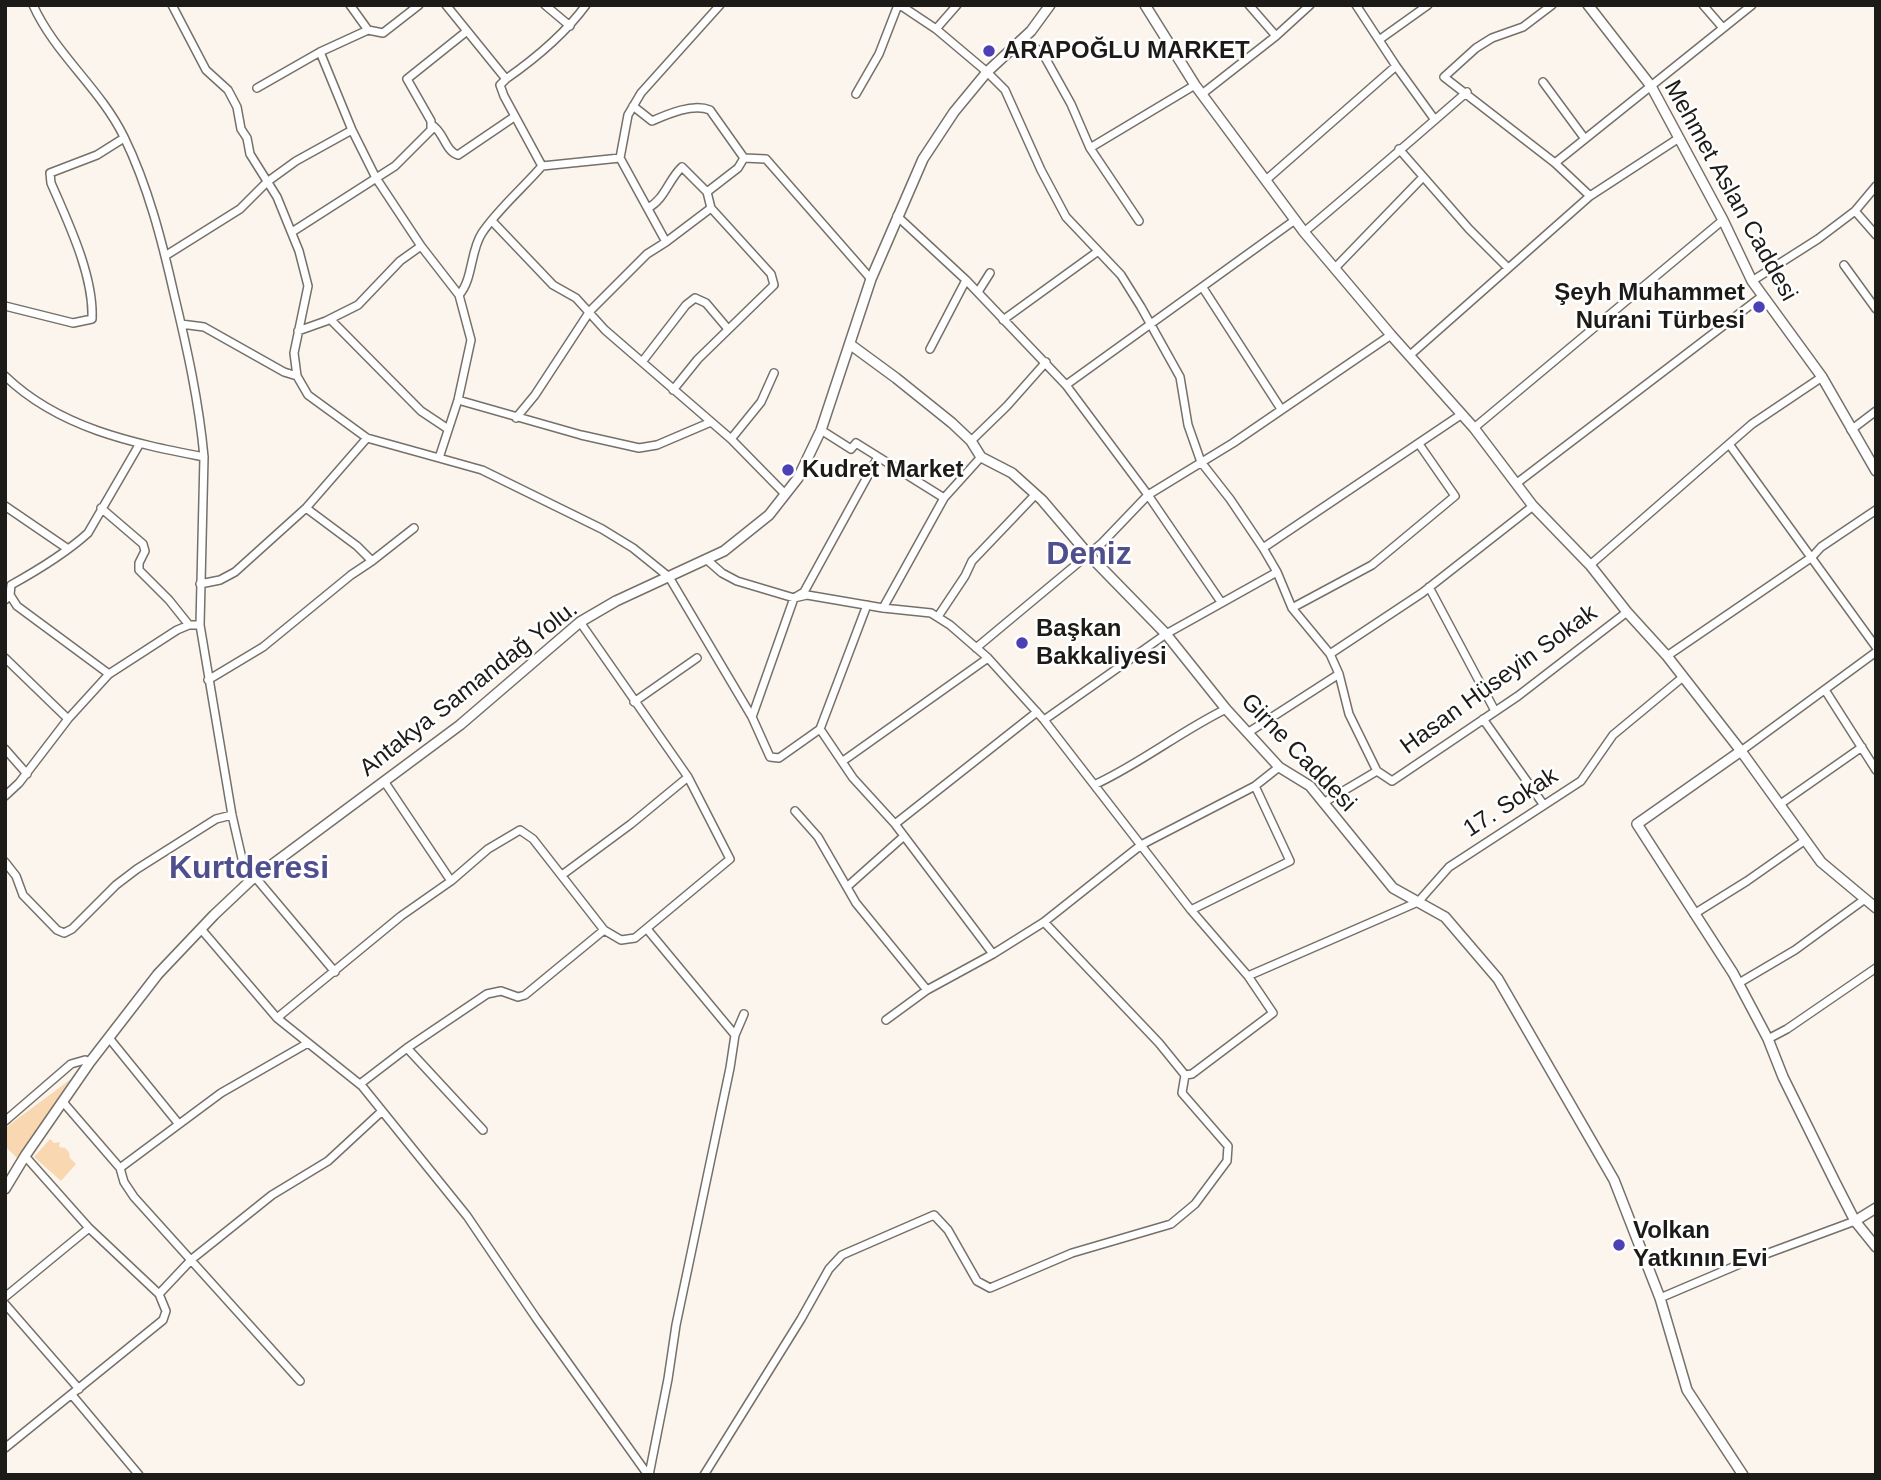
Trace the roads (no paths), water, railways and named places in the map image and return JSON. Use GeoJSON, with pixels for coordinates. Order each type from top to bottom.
{"type":"FeatureCollection","features":[{"type":"Feature","properties":{"kind":"street"},"geometry":{"type":"LineString","coordinates":[[33,5],[43,27],[108,109],[124,138],[152,207],[165,256],[202,431],[204,457],[200,625],[232,815],[243,863],[253,879],[335,972]]}},
{"type":"Feature","properties":{"kind":"street"},"geometry":{"type":"LineString","coordinates":[[172,5],[206,71],[228,90],[237,107],[250,154],[277,197],[306,272],[308,286],[294,353],[297,376],[308,395],[367,438],[482,470],[602,529],[633,548],[669,577],[752,717],[771,757],[779,758],[820,729],[867,605]]}},
{"type":"Feature","properties":{"kind":"street"},"geometry":{"type":"LineString","coordinates":[[350,5],[368,30]]}},
{"type":"Feature","properties":{"kind":"street"},"geometry":{"type":"LineString","coordinates":[[257,88],[320,52],[368,30],[383,33],[419,5]]}},
{"type":"Feature","properties":{"kind":"street"},"geometry":{"type":"LineString","coordinates":[[446,5],[506,79]]}},
{"type":"Feature","properties":{"kind":"street"},"geometry":{"type":"LineString","coordinates":[[545,5],[570,26]]}},
{"type":"Feature","properties":{"kind":"street"},"geometry":{"type":"LineString","coordinates":[[542,166],[514,117],[500,85],[570,26],[586,5]]}},
{"type":"Feature","properties":{"kind":"street"},"geometry":{"type":"LineString","coordinates":[[666,243],[620,158],[628,115],[641,93],[720,5]]}},
{"type":"Feature","properties":{"kind":"street"},"geometry":{"type":"LineString","coordinates":[[856,94],[879,54],[899,5],[936,29],[1005,90],[1041,170],[1066,217],[1121,275],[1180,377],[1188,425],[1201,462],[1263,548],[1277,572],[1292,608],[1330,654],[1339,674],[1349,714],[1377,771]]}},
{"type":"Feature","properties":{"kind":"street"},"geometry":{"type":"LineString","coordinates":[[936,29],[957,5]]}},
{"type":"Feature","properties":{"kind":"street","name":"Antakya Samandağ Yolu."},"geometry":{"type":"LineString","coordinates":[[5,1189],[90,1062],[158,974],[253,879],[460,725],[580,622],[616,601],[724,551],[769,515],[798,478],[821,430],[871,279],[923,159],[954,112],[987,72],[1021,40],[1050,5]]}},
{"type":"Feature","properties":{"kind":"street"},"geometry":{"type":"LineString","coordinates":[[1145,5],[1195,85],[1304,232],[1474,428],[1533,506],[1590,565],[1627,612],[1667,656],[1741,751],[1821,862],[1876,908]]}},
{"type":"Feature","properties":{"kind":"street"},"geometry":{"type":"LineString","coordinates":[[1249,5],[1276,36]]}},
{"type":"Feature","properties":{"kind":"street"},"geometry":{"type":"LineString","coordinates":[[1202,94],[1276,36],[1310,5]]}},
{"type":"Feature","properties":{"kind":"street"},"geometry":{"type":"LineString","coordinates":[[1356,5],[1435,120]]}},
{"type":"Feature","properties":{"kind":"street"},"geometry":{"type":"LineString","coordinates":[[1379,40],[1428,5]]}},
{"type":"Feature","properties":{"kind":"street"},"geometry":{"type":"LineString","coordinates":[[1552,5],[1523,27],[1492,38],[1476,48],[1444,76],[1555,163],[1590,196]]}},
{"type":"Feature","properties":{"kind":"street","name":"Mehmet Aslan Caddesi"},"geometry":{"type":"LineString","coordinates":[[1588,5],[1651,86],[1761,297],[1822,377],[1876,471]]}},
{"type":"Feature","properties":{"kind":"street"},"geometry":{"type":"LineString","coordinates":[[1703,5],[1723,29]]}},
{"type":"Feature","properties":{"kind":"street"},"geometry":{"type":"LineString","coordinates":[[1555,163],[1752,5]]}},
{"type":"Feature","properties":{"kind":"street"},"geometry":{"type":"LineString","coordinates":[[467,32],[407,79],[432,125],[437,128],[452,153],[458,155],[514,117]]}},
{"type":"Feature","properties":{"kind":"street"},"geometry":{"type":"LineString","coordinates":[[1021,40],[1042,52],[1071,104],[1090,148],[1139,221]]}},
{"type":"Feature","properties":{"kind":"street"},"geometry":{"type":"LineString","coordinates":[[320,52],[352,130],[376,178],[421,246],[459,295],[471,340],[458,400],[439,458]]}},
{"type":"Feature","properties":{"kind":"street"},"geometry":{"type":"LineString","coordinates":[[1266,180],[1396,66]]}},
{"type":"Feature","properties":{"kind":"street"},"geometry":{"type":"LineString","coordinates":[[1543,82],[1586,139]]}},
{"type":"Feature","properties":{"kind":"street"},"geometry":{"type":"LineString","coordinates":[[1090,148],[1195,85]]}},
{"type":"Feature","properties":{"kind":"street"},"geometry":{"type":"LineString","coordinates":[[1304,232],[1467,92]]}},
{"type":"Feature","properties":{"kind":"street"},"geometry":{"type":"LineString","coordinates":[[633,106],[652,121],[676,112],[704,107],[710,110],[744,158]]}},
{"type":"Feature","properties":{"kind":"street"},"geometry":{"type":"LineString","coordinates":[[292,232],[402,160],[431,130],[432,125]]}},
{"type":"Feature","properties":{"kind":"street"},"geometry":{"type":"LineString","coordinates":[[165,256],[240,209],[267,182],[296,161],[352,130]]}},
{"type":"Feature","properties":{"kind":"street"},"geometry":{"type":"LineString","coordinates":[[5,306],[73,323],[92,318],[92,306],[82,262],[51,183],[50,173],[97,155],[124,138]]}},
{"type":"Feature","properties":{"kind":"street"},"geometry":{"type":"LineString","coordinates":[[1409,356],[1590,196],[1679,138]]}},
{"type":"Feature","properties":{"kind":"street"},"geometry":{"type":"LineString","coordinates":[[1399,149],[1469,229],[1508,268]]}},
{"type":"Feature","properties":{"kind":"street"},"geometry":{"type":"LineString","coordinates":[[459,295],[464,290],[472,255],[481,234],[542,166],[620,158]]}},
{"type":"Feature","properties":{"kind":"street"},"geometry":{"type":"LineString","coordinates":[[707,192],[738,168],[744,158]]}},
{"type":"Feature","properties":{"kind":"street"},"geometry":{"type":"LineString","coordinates":[[744,158],[766,159],[871,279]]}},
{"type":"Feature","properties":{"kind":"street"},"geometry":{"type":"LineString","coordinates":[[648,208],[657,203],[682,167],[707,192],[711,208],[771,274],[774,285],[728,329],[673,390]]}},
{"type":"Feature","properties":{"kind":"street"},"geometry":{"type":"LineString","coordinates":[[1335,268],[1423,177]]}},
{"type":"Feature","properties":{"kind":"street"},"geometry":{"type":"LineString","coordinates":[[1752,281],[1818,239],[1855,211],[1876,186]]}},
{"type":"Feature","properties":{"kind":"street"},"geometry":{"type":"LineString","coordinates":[[516,418],[535,395],[590,311],[647,254],[666,243],[711,208]]}},
{"type":"Feature","properties":{"kind":"street"},"geometry":{"type":"LineString","coordinates":[[1855,211],[1876,235]]}},
{"type":"Feature","properties":{"kind":"street"},"geometry":{"type":"LineString","coordinates":[[897,216],[966,280],[1066,385],[1148,495],[1221,602]]}},
{"type":"Feature","properties":{"kind":"street"},"geometry":{"type":"LineString","coordinates":[[1066,385],[1295,220]]}},
{"type":"Feature","properties":{"kind":"street"},"geometry":{"type":"LineString","coordinates":[[1474,428],[1723,220]]}},
{"type":"Feature","properties":{"kind":"street"},"geometry":{"type":"LineString","coordinates":[[492,221],[553,285],[576,298],[605,330],[731,439],[784,494]]}},
{"type":"Feature","properties":{"kind":"street"},"geometry":{"type":"LineString","coordinates":[[298,331],[330,319],[364,300],[400,261],[421,246]]}},
{"type":"Feature","properties":{"kind":"street"},"geometry":{"type":"LineString","coordinates":[[1003,320],[1097,252]]}},
{"type":"Feature","properties":{"kind":"street"},"geometry":{"type":"LineString","coordinates":[[1844,265],[1876,309]]}},
{"type":"Feature","properties":{"kind":"street"},"geometry":{"type":"LineString","coordinates":[[978,292],[990,273]]}},
{"type":"Feature","properties":{"kind":"street"},"geometry":{"type":"LineString","coordinates":[[930,349],[966,280]]}},
{"type":"Feature","properties":{"kind":"street"},"geometry":{"type":"LineString","coordinates":[[1203,288],[1282,409]]}},
{"type":"Feature","properties":{"kind":"street"},"geometry":{"type":"LineString","coordinates":[[1517,483],[1761,297]]}},
{"type":"Feature","properties":{"kind":"street"},"geometry":{"type":"LineString","coordinates":[[642,362],[686,305],[695,298],[706,303],[728,329]]}},
{"type":"Feature","properties":{"kind":"street"},"geometry":{"type":"LineString","coordinates":[[330,319],[421,411],[448,429]]}},
{"type":"Feature","properties":{"kind":"street"},"geometry":{"type":"LineString","coordinates":[[181,324],[204,327],[275,367],[297,376]]}},
{"type":"Feature","properties":{"kind":"street"},"geometry":{"type":"LineString","coordinates":[[976,648],[1102,543],[1148,495],[1233,443],[1391,335]]}},
{"type":"Feature","properties":{"kind":"street"},"geometry":{"type":"LineString","coordinates":[[850,345],[896,378],[971,441],[981,457],[944,498],[883,608]]}},
{"type":"Feature","properties":{"kind":"street"},"geometry":{"type":"LineString","coordinates":[[971,441],[1046,362]]}},
{"type":"Feature","properties":{"kind":"street"},"geometry":{"type":"LineString","coordinates":[[731,439],[761,402],[774,373]]}},
{"type":"Feature","properties":{"kind":"street"},"geometry":{"type":"LineString","coordinates":[[5,376],[33,401],[56,414],[139,445],[204,457]]}},
{"type":"Feature","properties":{"kind":"street"},"geometry":{"type":"LineString","coordinates":[[1590,565],[1752,424],[1822,377]]}},
{"type":"Feature","properties":{"kind":"street"},"geometry":{"type":"LineString","coordinates":[[458,400],[516,418],[639,448],[657,445],[711,422]]}},
{"type":"Feature","properties":{"kind":"street"},"geometry":{"type":"LineString","coordinates":[[1851,430],[1876,411]]}},
{"type":"Feature","properties":{"kind":"street"},"geometry":{"type":"LineString","coordinates":[[1263,548],[1462,414]]}},
{"type":"Feature","properties":{"kind":"street"},"geometry":{"type":"LineString","coordinates":[[821,430],[851,449],[856,443],[944,498]]}},
{"type":"Feature","properties":{"kind":"street"},"geometry":{"type":"LineString","coordinates":[[200,584],[220,580],[235,572],[306,508],[367,438]]}},
{"type":"Feature","properties":{"kind":"street"},"geometry":{"type":"LineString","coordinates":[[1292,608],[1372,565],[1455,496],[1419,444]]}},
{"type":"Feature","properties":{"kind":"street"},"geometry":{"type":"LineString","coordinates":[[1729,444],[1876,650],[1825,690],[1637,824],[1738,983],[1768,1039],[1791,1095],[1855,1222],[1876,1247]]}},
{"type":"Feature","properties":{"kind":"street"},"geometry":{"type":"LineString","coordinates":[[109,674],[8,598],[8,583],[40,569],[88,533],[139,445]]}},
{"type":"Feature","properties":{"kind":"street","name":"Girne Caddesi"},"geometry":{"type":"LineString","coordinates":[[981,457],[1012,473],[1042,500],[1088,554],[1166,635],[1226,709],[1279,767],[1310,786],[1393,888],[1446,917],[1498,979],[1614,1180],[1660,1298],[1687,1390],[1743,1475]]}},
{"type":"Feature","properties":{"kind":"street"},"geometry":{"type":"LineString","coordinates":[[752,717],[794,598],[804,592],[877,458]]}},
{"type":"Feature","properties":{"kind":"street"},"geometry":{"type":"LineString","coordinates":[[939,615],[972,561],[1035,495]]}},
{"type":"Feature","properties":{"kind":"street"},"geometry":{"type":"LineString","coordinates":[[5,506],[68,549]]}},
{"type":"Feature","properties":{"kind":"street"},"geometry":{"type":"LineString","coordinates":[[1330,654],[1429,587],[1533,506]]}},
{"type":"Feature","properties":{"kind":"street"},"geometry":{"type":"LineString","coordinates":[[101,508],[144,546],[145,553],[138,565],[139,570],[190,625]]}},
{"type":"Feature","properties":{"kind":"street"},"geometry":{"type":"LineString","coordinates":[[306,508],[357,546],[372,561]]}},
{"type":"Feature","properties":{"kind":"street"},"geometry":{"type":"LineString","coordinates":[[1667,656],[1876,510]]}},
{"type":"Feature","properties":{"kind":"street"},"geometry":{"type":"LineString","coordinates":[[208,680],[263,647],[414,528]]}},
{"type":"Feature","properties":{"kind":"street"},"geometry":{"type":"LineString","coordinates":[[706,559],[722,573],[737,581],[794,598],[807,595],[939,615],[988,658],[1044,720],[1096,784],[1191,910],[1248,976],[1273,1013],[1192,1074],[1185,1075]]}},
{"type":"Feature","properties":{"kind":"street"},"geometry":{"type":"LineString","coordinates":[[1044,720],[1166,635],[1277,572]]}},
{"type":"Feature","properties":{"kind":"street"},"geometry":{"type":"LineString","coordinates":[[1429,587],[1495,710]]}},
{"type":"Feature","properties":{"kind":"street","name":"Hasan Hüseyin Sokak"},"geometry":{"type":"LineString","coordinates":[[1323,803],[1377,771],[1392,781],[1518,696],[1627,612]]}},
{"type":"Feature","properties":{"kind":"street"},"geometry":{"type":"LineString","coordinates":[[277,1018],[401,916],[451,881],[488,849],[520,830],[533,839],[604,930],[621,940],[635,938],[730,859],[688,777],[580,622]]}},
{"type":"Feature","properties":{"kind":"street"},"geometry":{"type":"LineString","coordinates":[[5,796],[27,774],[68,719],[109,674],[177,630],[190,625],[200,625]]}},
{"type":"Feature","properties":{"kind":"street"},"geometry":{"type":"LineString","coordinates":[[634,702],[697,657]]}},
{"type":"Feature","properties":{"kind":"street"},"geometry":{"type":"LineString","coordinates":[[5,658],[68,719]]}},
{"type":"Feature","properties":{"kind":"street"},"geometry":{"type":"LineString","coordinates":[[842,761],[988,658]]}},
{"type":"Feature","properties":{"kind":"street"},"geometry":{"type":"LineString","coordinates":[[1249,732],[1339,674]]}},
{"type":"Feature","properties":{"kind":"street","name":"17. Sokak"},"geometry":{"type":"LineString","coordinates":[[1418,902],[1449,867],[1581,781],[1613,735],[1683,677]]}},
{"type":"Feature","properties":{"kind":"street"},"geometry":{"type":"LineString","coordinates":[[1825,690],[1876,770]]}},
{"type":"Feature","properties":{"kind":"street"},"geometry":{"type":"LineString","coordinates":[[1096,784],[1226,709]]}},
{"type":"Feature","properties":{"kind":"street"},"geometry":{"type":"LineString","coordinates":[[895,824],[1037,712]]}},
{"type":"Feature","properties":{"kind":"street"},"geometry":{"type":"LineString","coordinates":[[1483,719],[1544,804]]}},
{"type":"Feature","properties":{"kind":"street"},"geometry":{"type":"LineString","coordinates":[[820,729],[853,778],[895,824],[993,954]]}},
{"type":"Feature","properties":{"kind":"street"},"geometry":{"type":"LineString","coordinates":[[1779,805],[1862,747]]}},
{"type":"Feature","properties":{"kind":"street"},"geometry":{"type":"LineString","coordinates":[[5,749],[27,774]]}},
{"type":"Feature","properties":{"kind":"street"},"geometry":{"type":"LineString","coordinates":[[886,1020],[927,990],[1044,922],[1141,845],[1255,786],[1279,767]]}},
{"type":"Feature","properties":{"kind":"street"},"geometry":{"type":"LineString","coordinates":[[562,875],[631,824],[688,777]]}},
{"type":"Feature","properties":{"kind":"street"},"geometry":{"type":"LineString","coordinates":[[384,781],[451,881]]}},
{"type":"Feature","properties":{"kind":"street"},"geometry":{"type":"LineString","coordinates":[[1191,910],[1290,861],[1255,786]]}},
{"type":"Feature","properties":{"kind":"street"},"geometry":{"type":"LineString","coordinates":[[795,811],[818,837],[856,903],[927,990]]}},
{"type":"Feature","properties":{"kind":"street"},"geometry":{"type":"LineString","coordinates":[[5,862],[16,876],[23,895],[57,930],[64,933],[72,929],[116,885],[216,819],[232,815]]}},
{"type":"Feature","properties":{"kind":"street"},"geometry":{"type":"LineString","coordinates":[[848,886],[904,836]]}},
{"type":"Feature","properties":{"kind":"street"},"geometry":{"type":"LineString","coordinates":[[1694,914],[1804,841]]}},
{"type":"Feature","properties":{"kind":"street"},"geometry":{"type":"LineString","coordinates":[[1738,983],[1795,950],[1865,899]]}},
{"type":"Feature","properties":{"kind":"street"},"geometry":{"type":"LineString","coordinates":[[1248,976],[1418,902]]}},
{"type":"Feature","properties":{"kind":"street"},"geometry":{"type":"LineString","coordinates":[[704,1475],[829,1269],[842,1255],[934,1215],[948,1230],[977,1281],[990,1288],[1072,1253],[1171,1223],[1195,1204],[1227,1161],[1228,1146],[1182,1093],[1185,1075],[1159,1043],[1044,922]]}},
{"type":"Feature","properties":{"kind":"street"},"geometry":{"type":"LineString","coordinates":[[201,929],[277,1018],[359,1084],[467,1216],[536,1318],[649,1475]]}},
{"type":"Feature","properties":{"kind":"street"},"geometry":{"type":"LineString","coordinates":[[647,929],[735,1034]]}},
{"type":"Feature","properties":{"kind":"street"},"geometry":{"type":"LineString","coordinates":[[359,1084],[407,1048],[487,995],[501,991],[517,997],[525,995],[604,930]]}},
{"type":"Feature","properties":{"kind":"street"},"geometry":{"type":"LineString","coordinates":[[1768,1039],[1876,968]]}},
{"type":"Feature","properties":{"kind":"street"},"geometry":{"type":"LineString","coordinates":[[649,1475],[676,1325],[735,1034],[744,1014]]}},
{"type":"Feature","properties":{"kind":"street"},"geometry":{"type":"LineString","coordinates":[[109,1038],[177,1124]]}},
{"type":"Feature","properties":{"kind":"street"},"geometry":{"type":"LineString","coordinates":[[120,1168],[221,1093],[308,1043]]}},
{"type":"Feature","properties":{"kind":"street"},"geometry":{"type":"LineString","coordinates":[[407,1048],[483,1130]]}},
{"type":"Feature","properties":{"kind":"street"},"geometry":{"type":"LineString","coordinates":[[5,1108],[8,1119],[71,1064],[90,1062]]}},
{"type":"Feature","properties":{"kind":"street"},"geometry":{"type":"LineString","coordinates":[[63,1102],[120,1168],[124,1182],[134,1197],[300,1381]]}},
{"type":"Feature","properties":{"kind":"street"},"geometry":{"type":"LineString","coordinates":[[159,1294],[192,1259],[272,1195],[328,1161],[381,1112]]}},
{"type":"Feature","properties":{"kind":"street"},"geometry":{"type":"LineString","coordinates":[[5,1448],[163,1320],[166,1311],[159,1294],[89,1228],[25,1156]]}},
{"type":"Feature","properties":{"kind":"street"},"geometry":{"type":"LineString","coordinates":[[1660,1298],[1747,1261],[1855,1222],[1876,1208]]}},
{"type":"Feature","properties":{"kind":"street"},"geometry":{"type":"LineString","coordinates":[[5,1297],[89,1228]]}},
{"type":"Feature","properties":{"kind":"street"},"geometry":{"type":"LineString","coordinates":[[5,1304],[79,1389]]}},
{"type":"Feature","properties":{"kind":"street"},"geometry":{"type":"LineString","coordinates":[[72,1395],[139,1475]]}},
{"type":"Feature","properties":{"kind":"place","name":"ARAPOĞLU MARKET"},"geometry":{"type":"Point","coordinates":[989,51]}},
{"type":"Feature","properties":{"kind":"place","name":"Şeyh Muhammet Nurani Türbesi"},"geometry":{"type":"Point","coordinates":[1759,307]}},
{"type":"Feature","properties":{"kind":"place","name":"Kudret Market"},"geometry":{"type":"Point","coordinates":[788,470]}},
{"type":"Feature","properties":{"kind":"place","name":"Başkan Bakkaliyesi"},"geometry":{"type":"Point","coordinates":[1022,643]}},
{"type":"Feature","properties":{"kind":"place","name":"Volkan Yatkının Evi"},"geometry":{"type":"Point","coordinates":[1619,1245]}},
{"type":"Feature","properties":{"kind":"district","name":"Deniz"},"geometry":{"type":"Point","coordinates":[1089,555]}},
{"type":"Feature","properties":{"kind":"district","name":"Kurtderesi"},"geometry":{"type":"Point","coordinates":[249,869]}}]}
